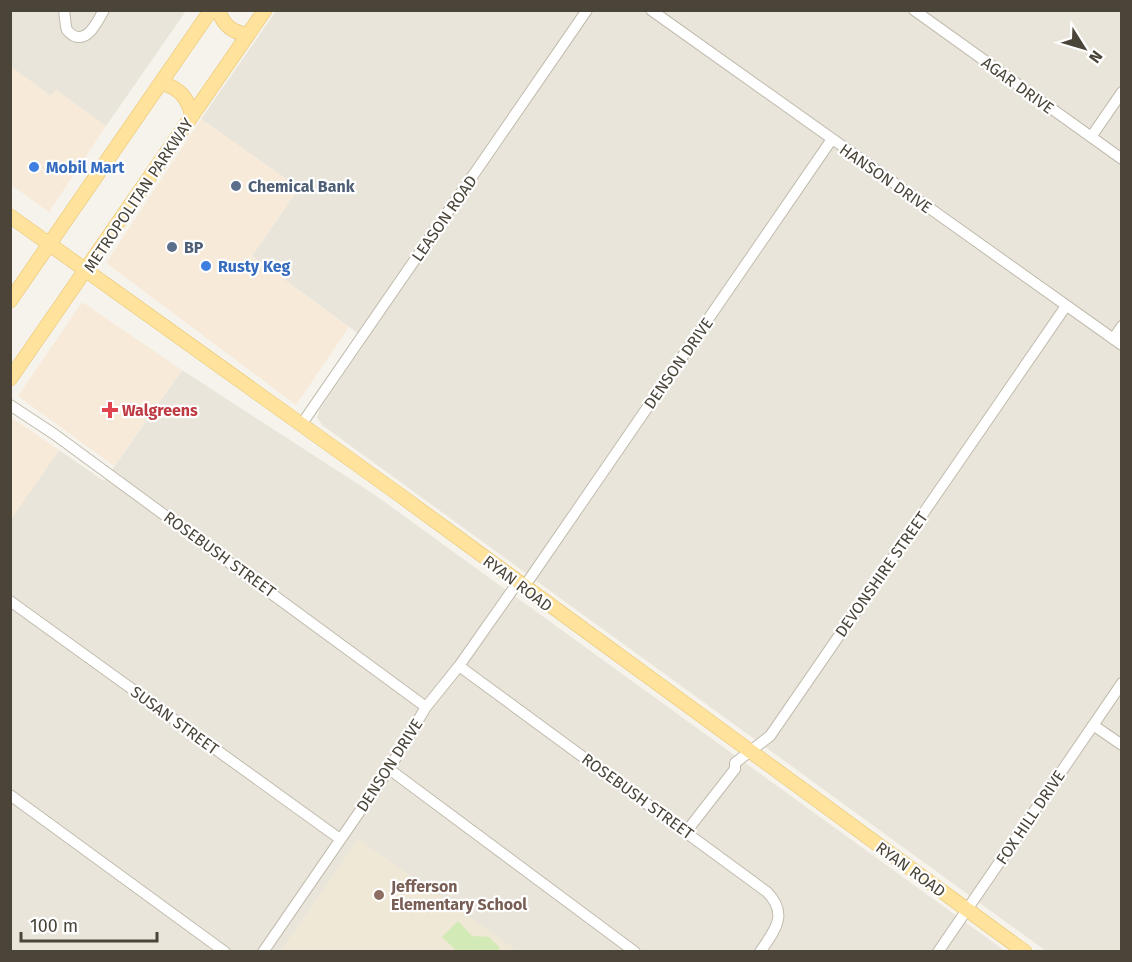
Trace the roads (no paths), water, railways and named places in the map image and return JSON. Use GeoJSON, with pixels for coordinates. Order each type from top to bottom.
{"type":"FeatureCollection","features":[{"type":"Feature","properties":{"kind":"main road"},"geometry":{"type":"LineString","coordinates":[[10,301],[211,10]]}},
{"type":"Feature","properties":{"kind":"main road"},"geometry":{"type":"LineString","coordinates":[[218,10],[227,27],[248,35]]}},
{"type":"Feature","properties":{"kind":"main road","name":"METROPOLITAN PARKWAY"},"geometry":{"type":"LineString","coordinates":[[10,379],[265,10]]}},
{"type":"Feature","properties":{"kind":"main road"},"geometry":{"type":"LineString","coordinates":[[161,83],[182,94],[190,107],[192,116]]}},
{"type":"Feature","properties":{"kind":"main road","name":"RYAN ROAD"},"geometry":{"type":"LineString","coordinates":[[10,216],[1025,951]]}},
{"type":"Feature","properties":{"kind":"street"},"geometry":{"type":"LineString","coordinates":[[64,10],[67,30],[71,35],[78,37],[84,37],[89,32],[104,10]]}},
{"type":"Feature","properties":{"kind":"street","name":"LEASON ROAD"},"geometry":{"type":"LineString","coordinates":[[301,425],[587,10]]}},
{"type":"Feature","properties":{"kind":"street","name":"HANSON DRIVE"},"geometry":{"type":"LineString","coordinates":[[651,10],[1117,342]]}},
{"type":"Feature","properties":{"kind":"street","name":"AGAR DRIVE"},"geometry":{"type":"LineString","coordinates":[[914,10],[1122,159]]}},
{"type":"Feature","properties":{"kind":"street"},"geometry":{"type":"LineString","coordinates":[[1091,137],[1122,92]]}},
{"type":"Feature","properties":{"kind":"street","name":"DENSON DRIVE"},"geometry":{"type":"LineString","coordinates":[[263,951],[389,769],[426,707],[521,584],[832,139]]}},
{"type":"Feature","properties":{"kind":"street","name":"DEVONSHIRE STREET"},"geometry":{"type":"LineString","coordinates":[[686,832],[735,769],[735,763],[770,736],[1066,306]]}},
{"type":"Feature","properties":{"kind":"street"},"geometry":{"type":"LineString","coordinates":[[1117,342],[1122,326]]}},
{"type":"Feature","properties":{"kind":"street","name":"ROSEBUSH STREET"},"geometry":{"type":"LineString","coordinates":[[10,405],[64,441],[426,707]]}},
{"type":"Feature","properties":{"kind":"street","name":"SUSAN STREET"},"geometry":{"type":"LineString","coordinates":[[10,601],[339,839]]}},
{"type":"Feature","properties":{"kind":"street","name":"ROSEBUSH STREET"},"geometry":{"type":"LineString","coordinates":[[459,666],[766,891],[776,902],[779,912],[777,926],[760,951]]}},
{"type":"Feature","properties":{"kind":"street","name":"FOX HILL DRIVE"},"geometry":{"type":"LineString","coordinates":[[938,951],[1122,683]]}},
{"type":"Feature","properties":{"kind":"street"},"geometry":{"type":"LineString","coordinates":[[1093,725],[1122,745]]}},
{"type":"Feature","properties":{"kind":"street"},"geometry":{"type":"LineString","coordinates":[[389,769],[635,951]]}},
{"type":"Feature","properties":{"kind":"street"},"geometry":{"type":"LineString","coordinates":[[10,795],[225,951]]}},
{"type":"Feature","properties":{"kind":"place","name":"Mobil Mart"},"geometry":{"type":"Point","coordinates":[34,167]}},
{"type":"Feature","properties":{"kind":"place","name":"Chemical Bank"},"geometry":{"type":"Point","coordinates":[236,186]}},
{"type":"Feature","properties":{"kind":"place","name":"BP"},"geometry":{"type":"Point","coordinates":[172,247]}},
{"type":"Feature","properties":{"kind":"place","name":"Rusty Keg"},"geometry":{"type":"Point","coordinates":[206,266]}},
{"type":"Feature","properties":{"kind":"place","name":"Walgreens"},"geometry":{"type":"Point","coordinates":[110,410]}},
{"type":"Feature","properties":{"kind":"place","name":"Jefferson Elementary School"},"geometry":{"type":"Point","coordinates":[379,895]}}]}
